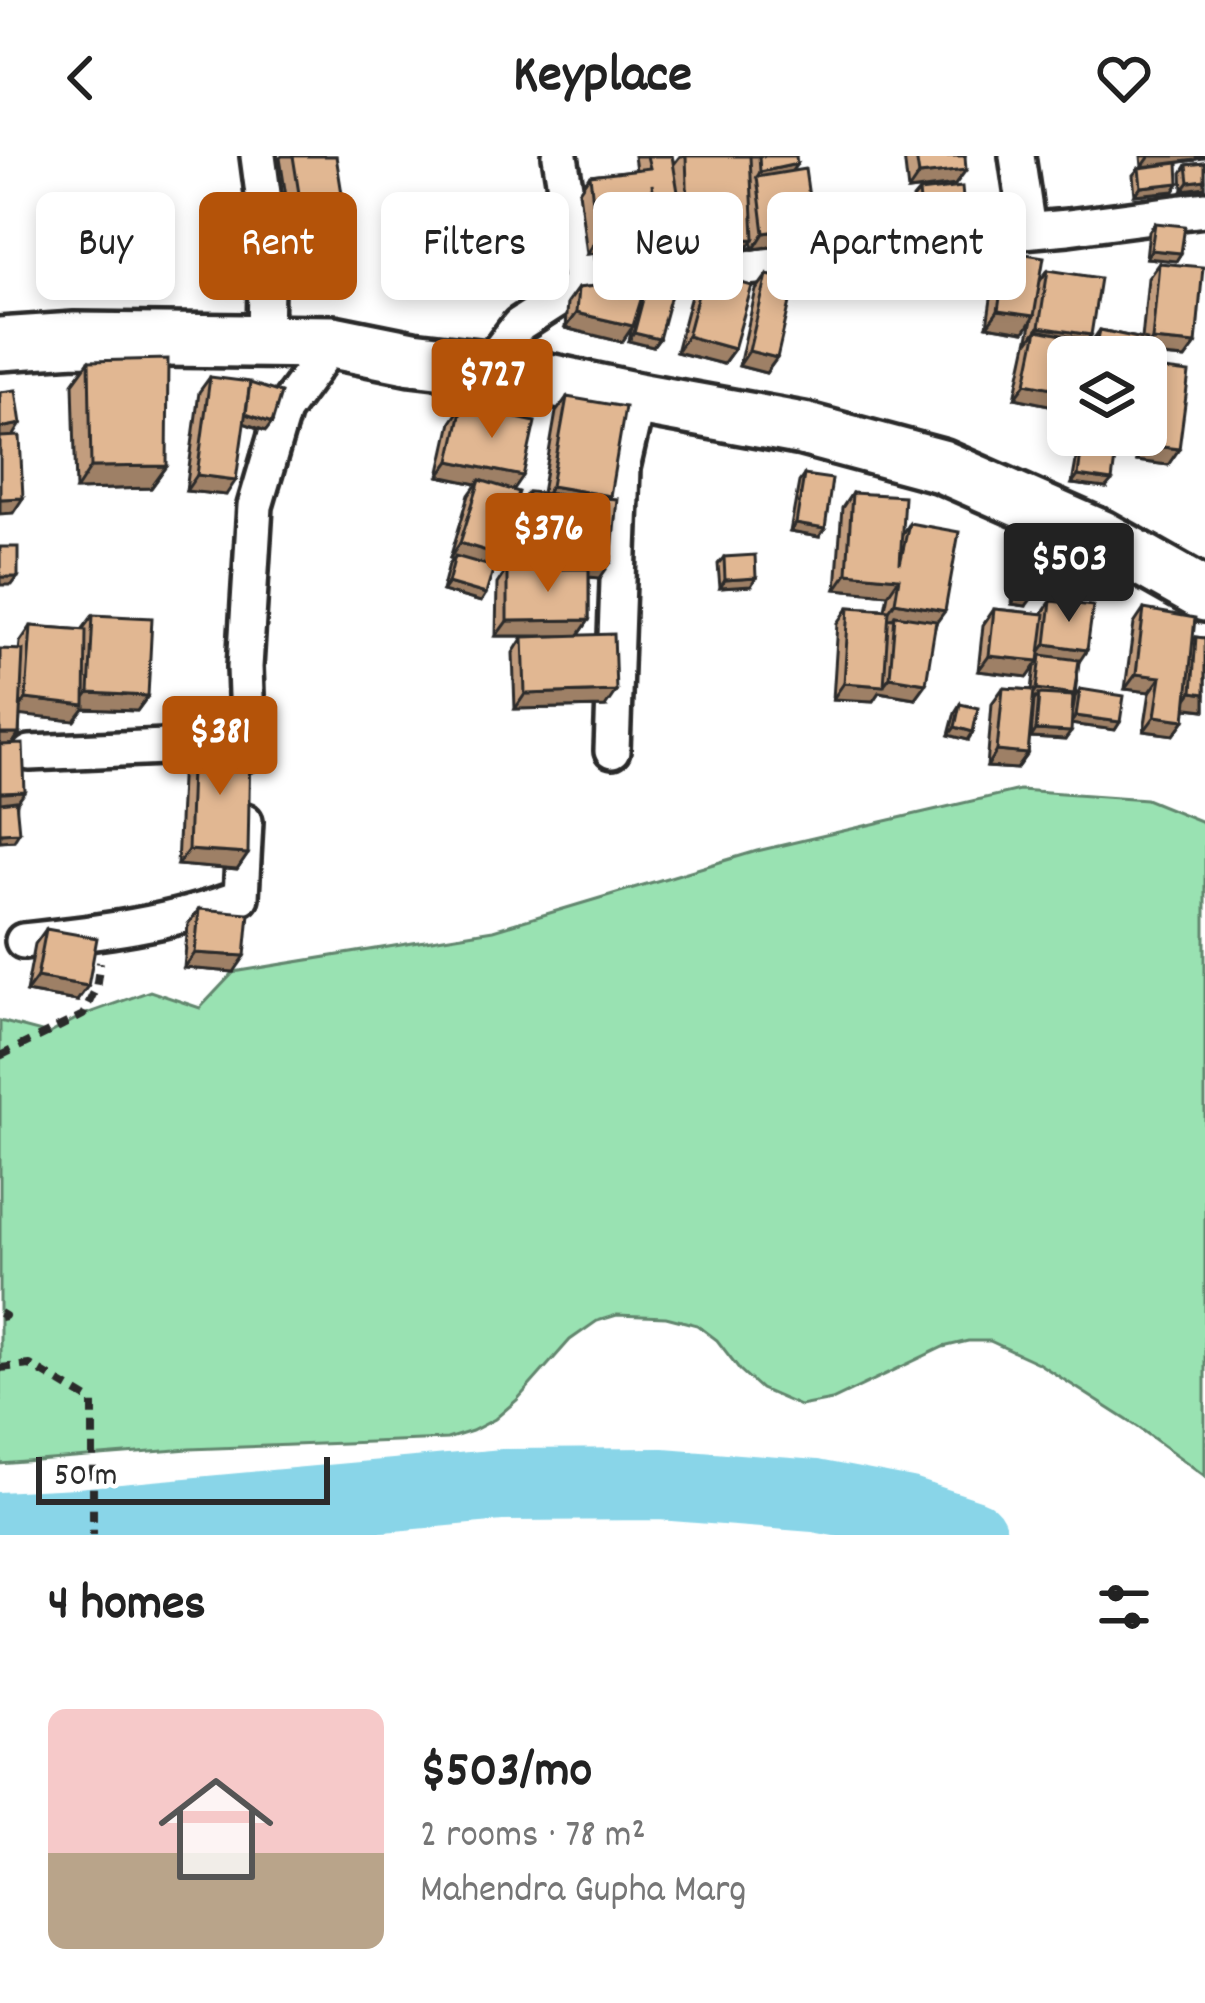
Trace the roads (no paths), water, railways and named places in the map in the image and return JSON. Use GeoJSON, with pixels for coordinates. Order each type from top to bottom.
{"type":"FeatureCollection","features":[{"type":"Feature","properties":{"kind":"main road"},"geometry":{"type":"LineString","coordinates":[[0,344],[75,339],[333,342],[487,367],[803,430],[941,466],[1100,536],[1205,596]]}},
{"type":"Feature","properties":{"kind":"street"},"geometry":{"type":"LineString","coordinates":[[258,156],[267,224],[265,340]]}},
{"type":"Feature","properties":{"kind":"street"},"geometry":{"type":"LineString","coordinates":[[560,156],[581,285]]}},
{"type":"Feature","properties":{"kind":"street"},"geometry":{"type":"LineString","coordinates":[[1017,156],[1028,230]]}},
{"type":"Feature","properties":{"kind":"street"},"geometry":{"type":"LineString","coordinates":[[487,367],[519,325],[581,285],[775,265],[921,240],[1205,209]]}},
{"type":"Feature","properties":{"kind":"street"},"geometry":{"type":"LineString","coordinates":[[23,941],[105,932],[209,910],[241,897],[248,753],[245,667],[255,506],[283,411],[333,342]]}},
{"type":"Feature","properties":{"kind":"street"},"geometry":{"type":"LineString","coordinates":[[612,751],[622,468],[638,399]]}},
{"type":"Feature","properties":{"kind":"street"},"geometry":{"type":"LineString","coordinates":[[30,753],[210,745],[248,753]]}},
{"type":"Feature","properties":{"kind":"waterway"},"geometry":{"type":"LineString","coordinates":[[0,1528],[502,1485],[661,1484],[815,1496],[905,1513],[971,1535]]}}]}
